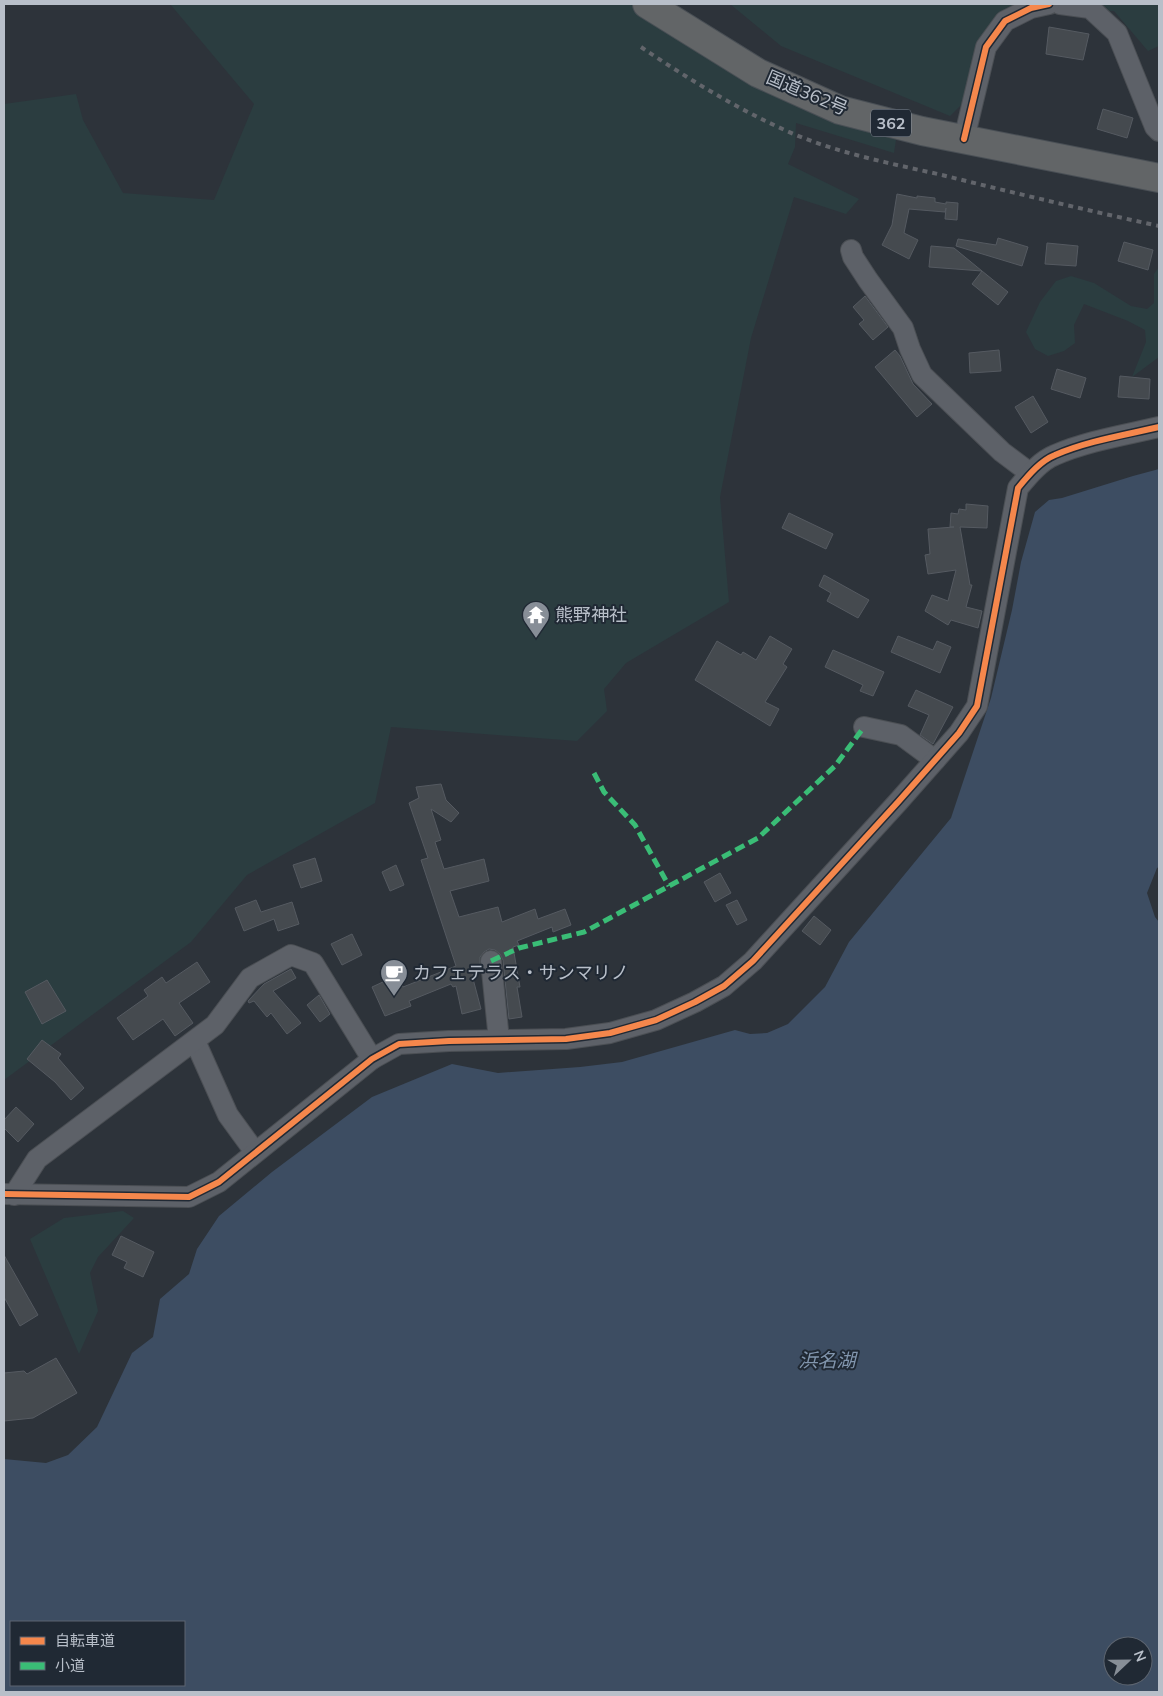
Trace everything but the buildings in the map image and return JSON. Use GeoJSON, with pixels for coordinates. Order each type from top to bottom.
{"type":"FeatureCollection","features":[{"type":"Feature","properties":{"kind":"highway","name":"国道362号"},"geometry":{"type":"LineString","coordinates":[[647,4],[758,73],[840,110],[964,139],[1159,178]]}},
{"type":"Feature","properties":{"kind":"street"},"geometry":{"type":"LineString","coordinates":[[964,139],[986,47],[1005,21],[1031,8],[1050,4]]}},
{"type":"Feature","properties":{"kind":"street"},"geometry":{"type":"LineString","coordinates":[[1060,4],[1090,8],[1117,33],[1155,127],[1159,131]]}},
{"type":"Feature","properties":{"kind":"street"},"geometry":{"type":"LineString","coordinates":[[852,250],[853,257],[868,280],[903,328],[922,375],[1002,452],[1030,473]]}},
{"type":"Feature","properties":{"kind":"street"},"geometry":{"type":"LineString","coordinates":[[9,1194],[189,1197],[219,1182],[372,1059],[399,1044],[449,1041],[566,1039],[610,1033],[656,1020],[724,986],[753,961],[935,760],[959,732],[977,706],[1018,488],[1030,473],[1053,455],[1088,444],[1159,427]]}},
{"type":"Feature","properties":{"kind":"street"},"geometry":{"type":"LineString","coordinates":[[864,726],[901,735],[935,760]]}},
{"type":"Feature","properties":{"kind":"street"},"geometry":{"type":"LineString","coordinates":[[9,1194],[37,1159],[215,1025],[250,978],[291,955],[313,962],[372,1059]]}},
{"type":"Feature","properties":{"kind":"street"},"geometry":{"type":"LineString","coordinates":[[490,961],[499,1040]]}},
{"type":"Feature","properties":{"kind":"street"},"geometry":{"type":"LineString","coordinates":[[195,1041],[228,1115],[255,1152]]}},
{"type":"Feature","properties":{"kind":"shaded area"},"geometry":{"type":"Polygon","coordinates":[[[170,4],[630,4],[764,90],[896,140],[894,153],[796,123],[795,147],[788,164],[859,199],[846,214],[794,197],[751,338],[720,497],[729,602],[626,663],[604,689],[607,711],[577,741],[391,727],[375,803],[247,875],[191,942],[4,1080],[4,104],[76,94],[83,120],[123,193],[214,200],[254,104],[170,4]]]}},
{"type":"Feature","properties":{"kind":"shaded area"},"geometry":{"type":"Polygon","coordinates":[[[730,4],[1159,4],[1159,46],[1148,51],[1114,11],[1031,8],[986,47],[963,103],[950,116],[781,46],[730,4]]]}},
{"type":"Feature","properties":{"kind":"shaded area"},"geometry":{"type":"Polygon","coordinates":[[[1159,267],[1159,357],[1132,377],[1146,342],[1145,330],[1128,321],[1084,304],[1074,325],[1075,343],[1064,351],[1048,356],[1035,349],[1026,332],[1040,302],[1056,281],[1071,276],[1094,283],[1131,306],[1147,309],[1154,303],[1154,274],[1159,267]]]}},
{"type":"Feature","properties":{"kind":"shaded area"},"geometry":{"type":"Polygon","coordinates":[[[123,1211],[134,1218],[98,1257],[90,1273],[98,1311],[79,1354],[30,1239],[64,1218],[123,1211]]]}},
{"type":"Feature","properties":{"kind":"water","name":"浜名湖"},"geometry":{"type":"Polygon","coordinates":[[[1159,469],[1159,867],[1147,893],[1155,917],[1159,922],[1159,1692],[4,1692],[4,1459],[46,1463],[68,1455],[97,1427],[132,1353],[153,1337],[160,1299],[189,1274],[197,1249],[219,1216],[272,1172],[372,1097],[452,1064],[498,1073],[622,1062],[735,1030],[750,1034],[767,1033],[788,1024],[825,987],[849,942],[951,818],[991,698],[1012,610],[1021,562],[1035,512],[1049,500],[1062,498],[1159,469]]]}},
{"type":"Feature","properties":{"kind":"railway"},"geometry":{"type":"LineString","coordinates":[[641,47],[735,105],[775,126],[813,142],[886,163],[1159,226]]}},
{"type":"Feature","properties":{"kind":"marked path"},"geometry":{"type":"LineString","coordinates":[[491,961],[519,948],[584,932],[758,838],[835,766],[864,727]]}},
{"type":"Feature","properties":{"kind":"marked path"},"geometry":{"type":"LineString","coordinates":[[594,773],[604,792],[635,825],[669,886]]}},
{"type":"Feature","properties":{"kind":"cycle path"},"geometry":{"type":"LineString","coordinates":[[964,139],[986,47],[1005,21],[1031,8],[1049,4]]}},
{"type":"Feature","properties":{"kind":"cycle path"},"geometry":{"type":"LineString","coordinates":[[4,1194],[189,1197],[219,1182],[372,1059],[399,1044],[449,1041],[566,1039],[610,1033],[656,1020],[724,986],[753,961],[898,802],[959,733],[977,706],[1018,488],[1039,465],[1055,455],[1093,442],[1159,427]]}},
{"type":"Feature","properties":{"kind":"place","name":"熊野神社"},"geometry":{"type":"Point","coordinates":[536,639]}},
{"type":"Feature","properties":{"kind":"place","name":"カフェテラス・サンマリノ"},"geometry":{"type":"Point","coordinates":[394,997]}}]}
